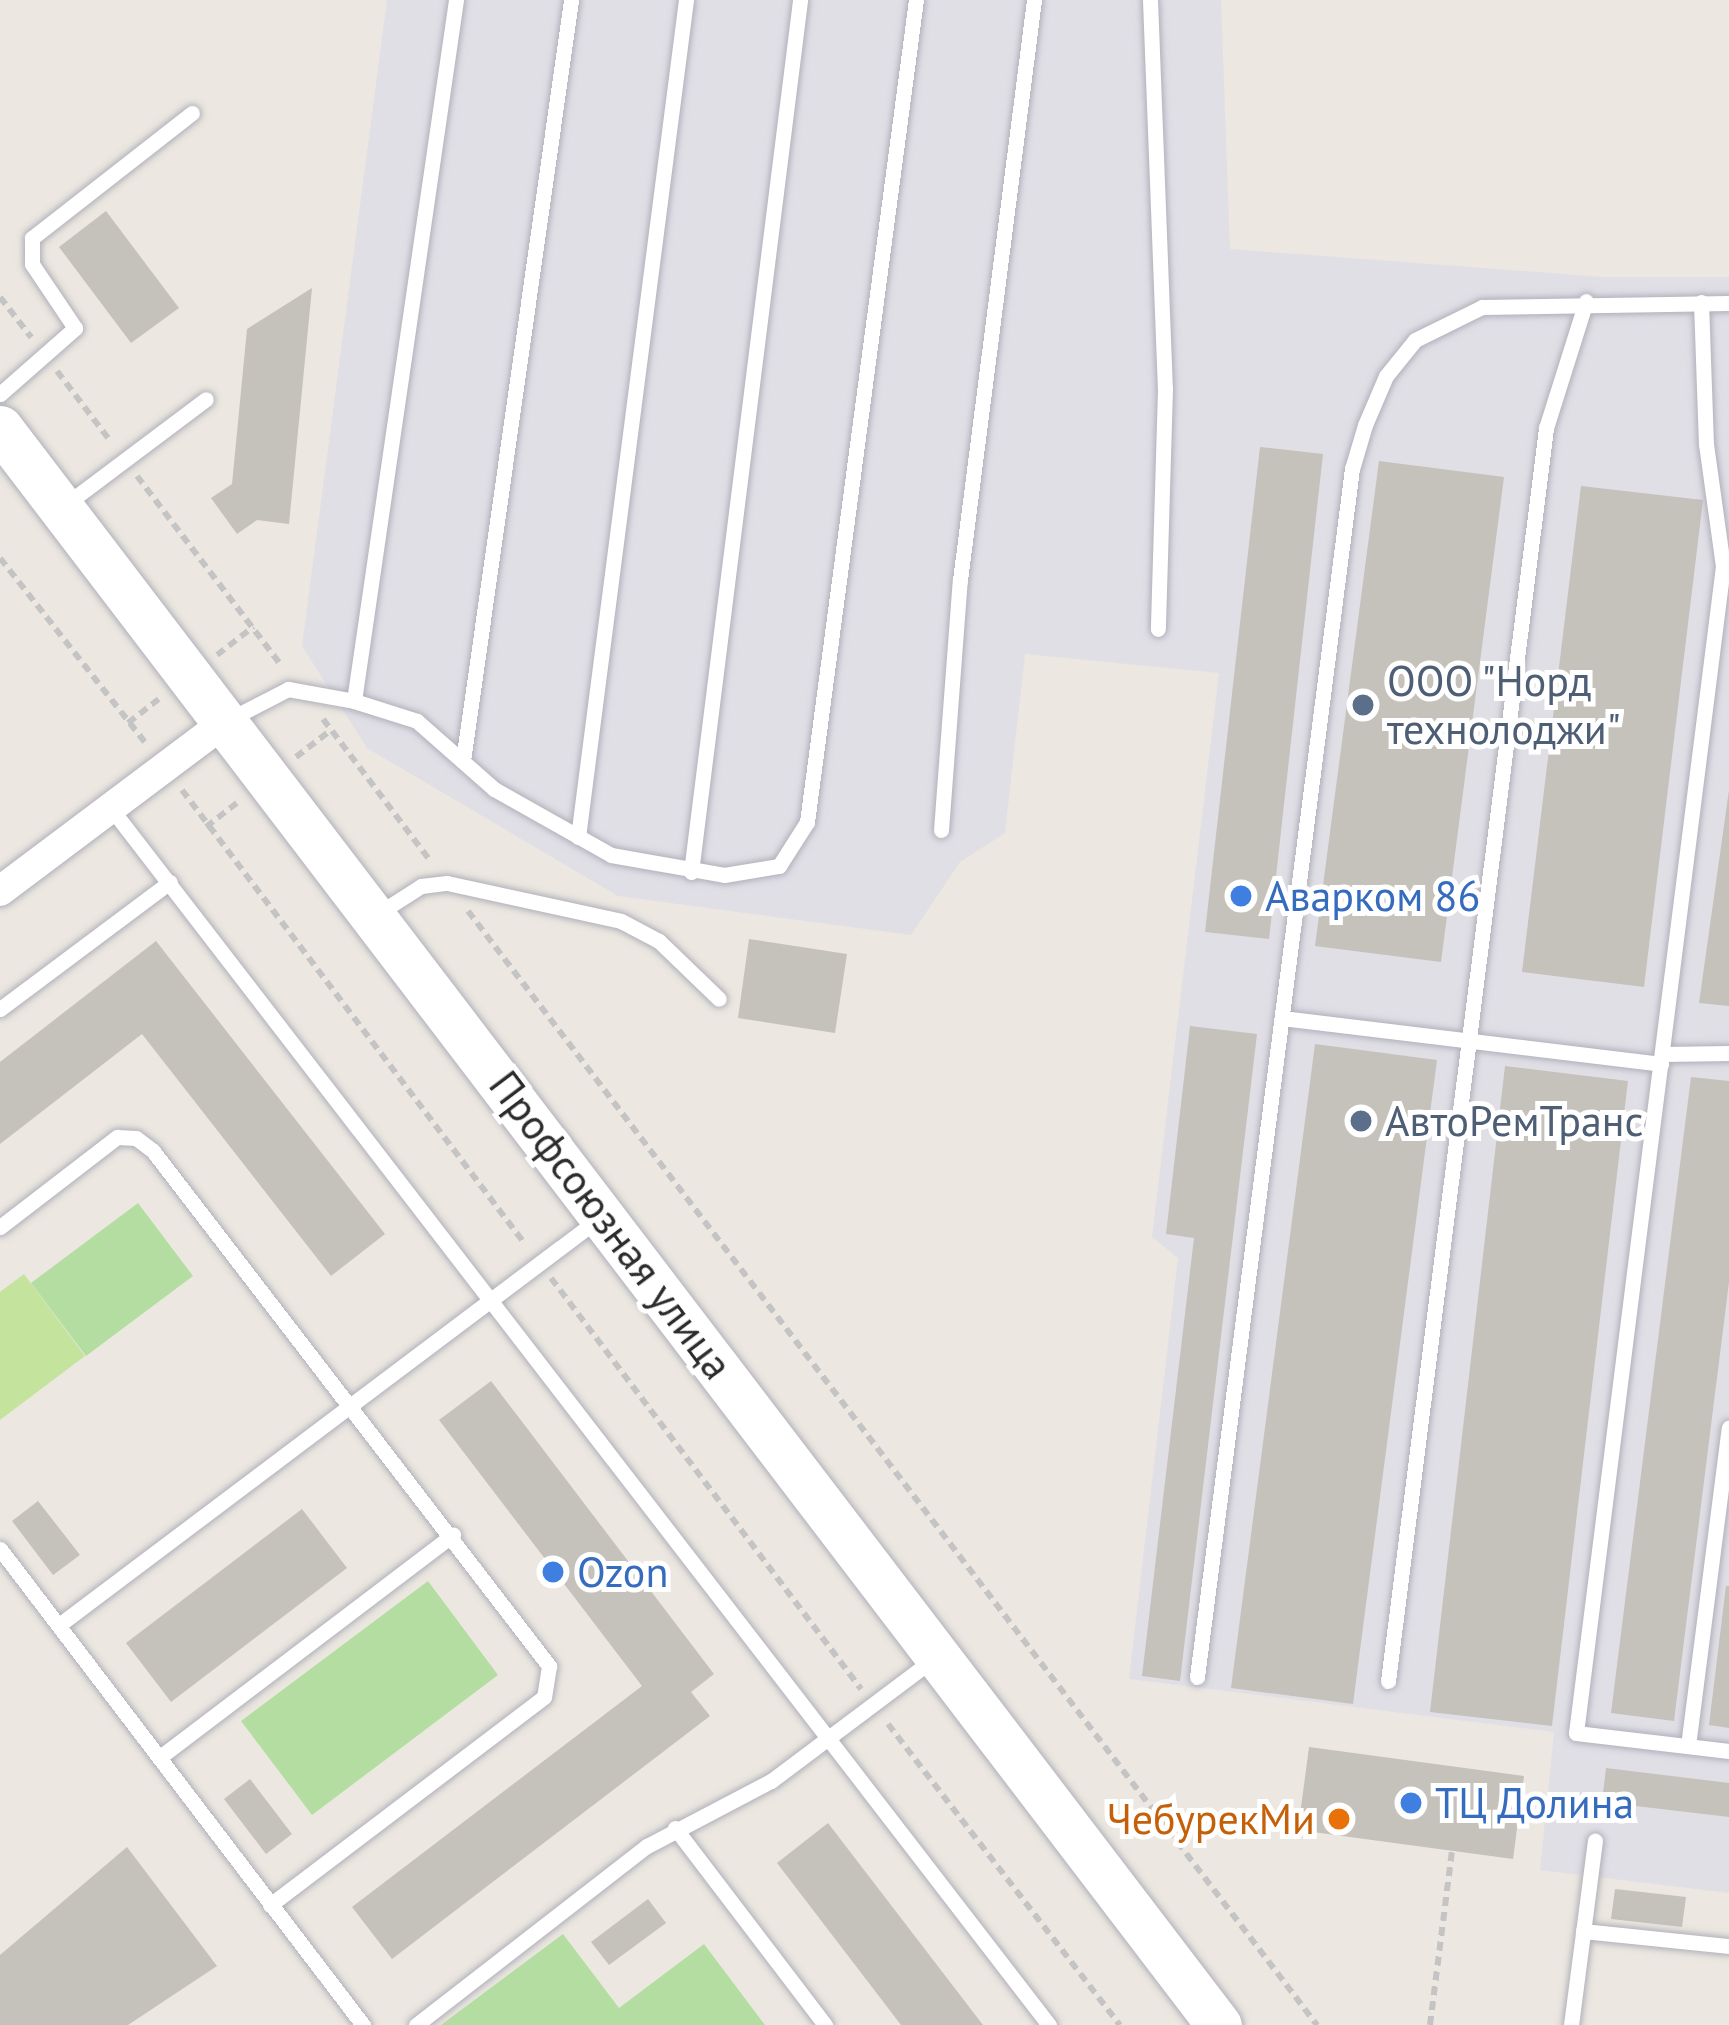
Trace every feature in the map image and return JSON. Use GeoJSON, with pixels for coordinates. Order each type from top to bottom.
{"type":"FeatureCollection","features":[{"type":"Feature","properties":{"kind":"main road","name":"Профсоюзная улица"},"geometry":{"type":"LineString","coordinates":[[0,428],[1219,2025]]}},
{"type":"Feature","properties":{"kind":"street"},"geometry":{"type":"LineString","coordinates":[[0,891],[225,722]]}},
{"type":"Feature","properties":{"kind":"lane"},"geometry":{"type":"LineString","coordinates":[[354,701],[456,0]]}},
{"type":"Feature","properties":{"kind":"lane"},"geometry":{"type":"LineString","coordinates":[[463,760],[571,0]]}},
{"type":"Feature","properties":{"kind":"lane"},"geometry":{"type":"LineString","coordinates":[[578,837],[686,0]]}},
{"type":"Feature","properties":{"kind":"lane"},"geometry":{"type":"LineString","coordinates":[[691,872],[800,0]]}},
{"type":"Feature","properties":{"kind":"lane"},"geometry":{"type":"LineString","coordinates":[[225,722],[278,692],[299,689],[354,701],[417,721],[529,812],[644,866],[691,872],[779,866],[807,822],[916,0]]}},
{"type":"Feature","properties":{"kind":"lane"},"geometry":{"type":"LineString","coordinates":[[941,830],[960,580],[1034,0]]}},
{"type":"Feature","properties":{"kind":"lane"},"geometry":{"type":"LineString","coordinates":[[1150,0],[1165,389],[1158,629]]}},
{"type":"Feature","properties":{"kind":"lane"},"geometry":{"type":"LineString","coordinates":[[0,394],[47,359],[75,328],[32,264],[32,238],[192,112]]}},
{"type":"Feature","properties":{"kind":"lane"},"geometry":{"type":"LineString","coordinates":[[1388,1681],[1546,428],[1586,301]]}},
{"type":"Feature","properties":{"kind":"lane"},"geometry":{"type":"LineString","coordinates":[[1197,1677],[1352,469],[1365,425],[1386,376],[1441,322],[1482,307],[1586,301],[1729,303]]}},
{"type":"Feature","properties":{"kind":"lane"},"geometry":{"type":"LineString","coordinates":[[1701,302],[1706,444],[1724,566],[1576,1733],[1729,1751]]}},
{"type":"Feature","properties":{"kind":"lane"},"geometry":{"type":"LineString","coordinates":[[62,508],[206,399]]}},
{"type":"Feature","properties":{"kind":"lane"},"geometry":{"type":"LineString","coordinates":[[110,807],[1049,2025]]}},
{"type":"Feature","properties":{"kind":"lane"},"geometry":{"type":"LineString","coordinates":[[0,1009],[170,882]]}},
{"type":"Feature","properties":{"kind":"lane"},"geometry":{"type":"LineString","coordinates":[[375,916],[421,886],[447,883],[643,930],[719,999]]}},
{"type":"Feature","properties":{"kind":"lane"},"geometry":{"type":"LineString","coordinates":[[1282,1018],[1662,1059],[1729,1053]]}},
{"type":"Feature","properties":{"kind":"lane"},"geometry":{"type":"LineString","coordinates":[[0,1228],[117,1137],[136,1138],[453,1534],[549,1666],[551,1683],[544,1696],[270,1905]]}},
{"type":"Feature","properties":{"kind":"lane"},"geometry":{"type":"LineString","coordinates":[[59,1625],[604,1214]]}},
{"type":"Feature","properties":{"kind":"lane"},"geometry":{"type":"LineString","coordinates":[[1688,1746],[1729,1428]]}},
{"type":"Feature","properties":{"kind":"lane"},"geometry":{"type":"LineString","coordinates":[[160,1757],[453,1534]]}},
{"type":"Feature","properties":{"kind":"lane"},"geometry":{"type":"LineString","coordinates":[[0,1549],[363,2025]]}},
{"type":"Feature","properties":{"kind":"lane"},"geometry":{"type":"LineString","coordinates":[[416,2025],[675,1828],[771,1781],[937,1656]]}},
{"type":"Feature","properties":{"kind":"lane"},"geometry":{"type":"LineString","coordinates":[[675,1828],[825,2025]]}},
{"type":"Feature","properties":{"kind":"lane"},"geometry":{"type":"LineString","coordinates":[[1571,2025],[1595,1841]]}},
{"type":"Feature","properties":{"kind":"lane"},"geometry":{"type":"LineString","coordinates":[[1583,1931],[1729,1946]]}},
{"type":"Feature","properties":{"kind":"path"},"geometry":{"type":"LineString","coordinates":[[0,297],[1318,2025]]}},
{"type":"Feature","properties":{"kind":"path"},"geometry":{"type":"LineString","coordinates":[[0,558],[167,766],[873,1705],[1120,2025]]}},
{"type":"Feature","properties":{"kind":"path"},"geometry":{"type":"LineString","coordinates":[[1430,2025],[1453,1851]]}},
{"type":"Feature","properties":{"kind":"shaded area"},"geometry":{"type":"Polygon","coordinates":[[[387,0],[1221,0],[1230,249],[1604,277],[1729,277],[1729,1893],[1540,1870],[1554,1732],[1129,1679],[1178,1258],[1152,1237],[1219,673],[1025,654],[1005,833],[960,862],[911,935],[618,896],[367,748],[302,646],[387,0]]]}},
{"type":"Feature","properties":{"kind":"green space"},"geometry":{"type":"Polygon","coordinates":[[[138,1203],[193,1276],[86,1356],[31,1283],[138,1203]]]}},
{"type":"Feature","properties":{"kind":"green space"},"geometry":{"type":"Polygon","coordinates":[[[24,1274],[85,1356],[0,1420],[0,1292],[24,1274]]]}},
{"type":"Feature","properties":{"kind":"green space"},"geometry":{"type":"Polygon","coordinates":[[[428,1581],[498,1675],[312,1815],[241,1721],[428,1581]]]}},
{"type":"Feature","properties":{"kind":"green space"},"geometry":{"type":"Polygon","coordinates":[[[563,1934],[619,2008],[704,1944],[765,2025],[441,2025],[563,1934]]]}},
{"type":"Feature","properties":{"kind":"building"},"geometry":{"type":"Polygon","coordinates":[[[106,211],[179,308],[131,343],[59,247],[106,211]]]}},
{"type":"Feature","properties":{"kind":"building"},"geometry":{"type":"Polygon","coordinates":[[[312,288],[289,524],[257,520],[237,534],[211,498],[232,484],[247,329],[312,288]]]}},
{"type":"Feature","properties":{"kind":"building"},"geometry":{"type":"Polygon","coordinates":[[[1260,447],[1323,454],[1269,939],[1205,932],[1260,447]]]}},
{"type":"Feature","properties":{"kind":"building"},"geometry":{"type":"Polygon","coordinates":[[[1379,461],[1504,477],[1441,962],[1315,946],[1379,461]]]}},
{"type":"Feature","properties":{"kind":"building"},"geometry":{"type":"Polygon","coordinates":[[[1581,486],[1703,500],[1644,987],[1522,972],[1581,486]]]}},
{"type":"Feature","properties":{"kind":"building"},"geometry":{"type":"Polygon","coordinates":[[[1729,790],[1729,1006],[1699,1003],[1729,790]]]}},
{"type":"Feature","properties":{"kind":"building"},"geometry":{"type":"Polygon","coordinates":[[[749,939],[847,954],[835,1033],[738,1018],[749,939]]]}},
{"type":"Feature","properties":{"kind":"building"},"geometry":{"type":"Polygon","coordinates":[[[156,941],[385,1234],[331,1276],[142,1034],[0,1144],[0,1062],[156,941]]]}},
{"type":"Feature","properties":{"kind":"building"},"geometry":{"type":"Polygon","coordinates":[[[1190,1026],[1257,1034],[1180,1681],[1142,1676],[1194,1238],[1166,1234],[1190,1026]]]}},
{"type":"Feature","properties":{"kind":"building"},"geometry":{"type":"Polygon","coordinates":[[[1315,1044],[1437,1060],[1353,1704],[1231,1688],[1315,1044]]]}},
{"type":"Feature","properties":{"kind":"building"},"geometry":{"type":"Polygon","coordinates":[[[1505,1066],[1628,1081],[1552,1726],[1430,1712],[1505,1066]]]}},
{"type":"Feature","properties":{"kind":"building"},"geometry":{"type":"Polygon","coordinates":[[[1691,1077],[1729,1081],[1729,1282],[1674,1721],[1611,1713],[1691,1077]]]}},
{"type":"Feature","properties":{"kind":"building"},"geometry":{"type":"Polygon","coordinates":[[[491,1381],[714,1674],[691,1692],[710,1716],[392,1959],[352,1907],[642,1686],[439,1420],[491,1381]]]}},
{"type":"Feature","properties":{"kind":"building"},"geometry":{"type":"Polygon","coordinates":[[[38,1501],[80,1555],[53,1575],[12,1521],[38,1501]]]}},
{"type":"Feature","properties":{"kind":"building"},"geometry":{"type":"Polygon","coordinates":[[[302,1509],[347,1568],[171,1702],[126,1643],[302,1509]]]}},
{"type":"Feature","properties":{"kind":"building"},"geometry":{"type":"Polygon","coordinates":[[[1729,1586],[1729,1728],[1709,1725],[1729,1586]]]}},
{"type":"Feature","properties":{"kind":"building","name":"ТЦ Долина"},"geometry":{"type":"Polygon","coordinates":[[[1309,1747],[1524,1776],[1513,1859],[1298,1830],[1309,1747]]]}},
{"type":"Feature","properties":{"kind":"building"},"geometry":{"type":"Polygon","coordinates":[[[1606,1768],[1729,1783],[1729,1817],[1602,1802],[1606,1768]]]}},
{"type":"Feature","properties":{"kind":"building"},"geometry":{"type":"Polygon","coordinates":[[[250,1779],[292,1834],[266,1854],[224,1799],[250,1779]]]}},
{"type":"Feature","properties":{"kind":"building"},"geometry":{"type":"Polygon","coordinates":[[[828,1823],[983,2025],[901,2025],[777,1863],[828,1823]]]}},
{"type":"Feature","properties":{"kind":"building"},"geometry":{"type":"Polygon","coordinates":[[[127,1847],[217,1966],[128,2025],[0,2025],[0,1955],[127,1847]]]}},
{"type":"Feature","properties":{"kind":"building"},"geometry":{"type":"Polygon","coordinates":[[[1615,1889],[1686,1897],[1682,1927],[1611,1919],[1615,1889]]]}},
{"type":"Feature","properties":{"kind":"building"},"geometry":{"type":"Polygon","coordinates":[[[648,1899],[666,1923],[609,1965],[591,1942],[648,1899]]]}},
{"type":"Feature","properties":{"kind":"place","name":"ООО \"Норд технолоджи\""},"geometry":{"type":"Point","coordinates":[1363,705]}},
{"type":"Feature","properties":{"kind":"place","name":"Аварком 86"},"geometry":{"type":"Point","coordinates":[1241,896]}},
{"type":"Feature","properties":{"kind":"place","name":"АвтоРемТранс"},"geometry":{"type":"Point","coordinates":[1361,1121]}},
{"type":"Feature","properties":{"kind":"place","name":"Ozon"},"geometry":{"type":"Point","coordinates":[553,1572]}},
{"type":"Feature","properties":{"kind":"place","name":"ТЦ Долина"},"geometry":{"type":"Point","coordinates":[1411,1803]}},
{"type":"Feature","properties":{"kind":"place","name":"ЧебурекМи"},"geometry":{"type":"Point","coordinates":[1339,1819]}}]}
